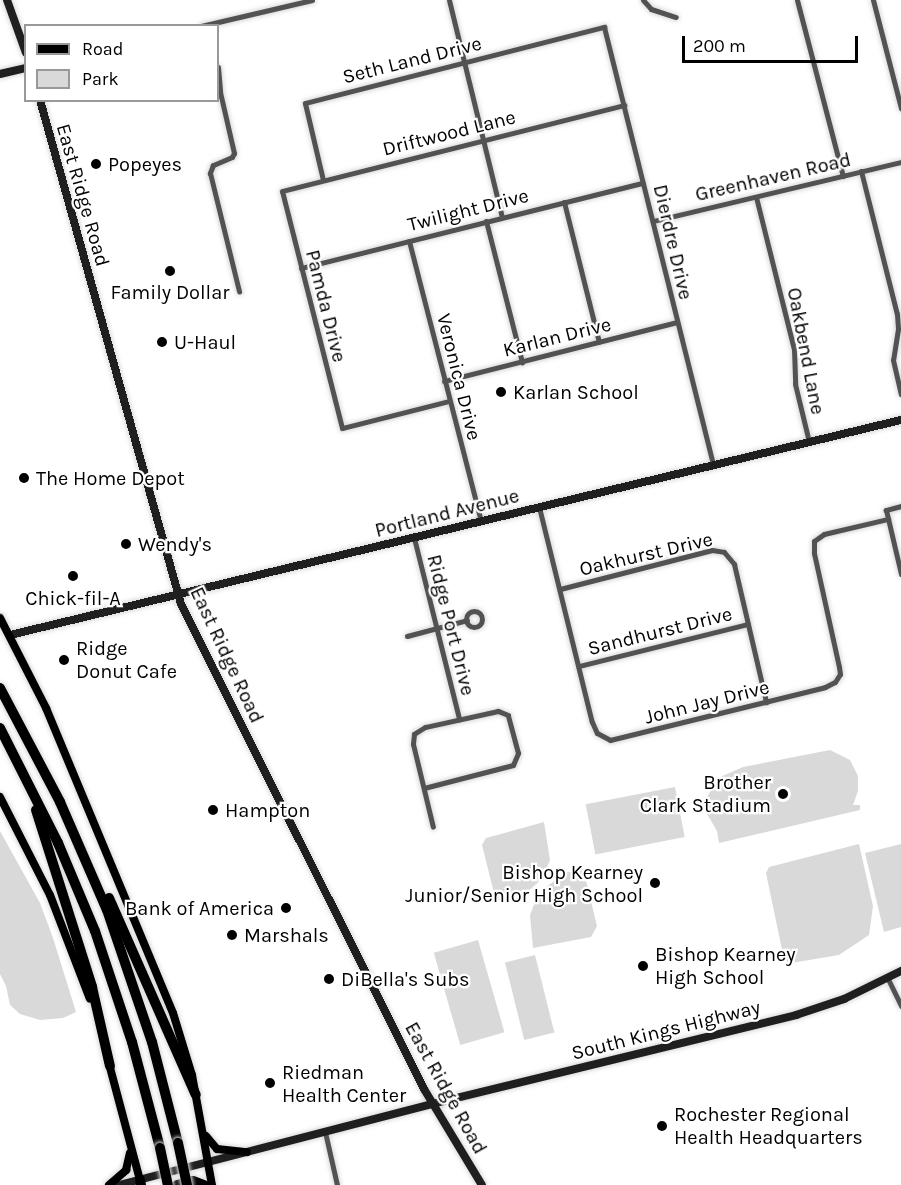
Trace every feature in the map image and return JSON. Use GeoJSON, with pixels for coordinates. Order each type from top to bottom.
{"type":"FeatureCollection","features":[{"type":"Feature","properties":{"kind":"highway"},"geometry":{"type":"LineString","coordinates":[[0,688],[121,923],[196,1095]]}},
{"type":"Feature","properties":{"kind":"highway"},"geometry":{"type":"LineString","coordinates":[[3,733],[27,787],[54,863],[95,998],[110,1066]]}},
{"type":"Feature","properties":{"kind":"highway"},"geometry":{"type":"LineString","coordinates":[[3,733],[58,843],[95,932],[132,1042],[168,1185]]}},
{"type":"Feature","properties":{"kind":"highway"},"geometry":{"type":"LineString","coordinates":[[69,822],[126,960],[155,1052],[187,1185]]}},
{"type":"Feature","properties":{"kind":"highway"},"geometry":{"type":"LineString","coordinates":[[177,1185],[194,1181],[204,1185]]}},
{"type":"Feature","properties":{"kind":"main road"},"geometry":{"type":"LineString","coordinates":[[7,0],[24,47]]}},
{"type":"Feature","properties":{"kind":"main road"},"geometry":{"type":"LineString","coordinates":[[0,74],[24,68]]}},
{"type":"Feature","properties":{"kind":"main road","name":"East Ridge Road"},"geometry":{"type":"LineString","coordinates":[[41,102],[178,594],[432,1104],[482,1185]]}},
{"type":"Feature","properties":{"kind":"main road","name":"Portland Avenue"},"geometry":{"type":"LineString","coordinates":[[0,638],[901,420]]}},
{"type":"Feature","properties":{"kind":"main road"},"geometry":{"type":"LineString","coordinates":[[0,618],[46,708],[170,1003],[187,1054],[212,1185]]}},
{"type":"Feature","properties":{"kind":"main road"},"geometry":{"type":"LineString","coordinates":[[0,797],[63,924],[92,1004],[141,1182]]}},
{"type":"Feature","properties":{"kind":"main road","name":"South Kings Highway"},"geometry":{"type":"LineString","coordinates":[[119,1185],[141,1182],[208,1162],[432,1104],[796,1015],[830,1005],[901,971]]}},
{"type":"Feature","properties":{"kind":"main road"},"geometry":{"type":"LineString","coordinates":[[202,1129],[215,1148],[247,1152]]}},
{"type":"Feature","properties":{"kind":"main road"},"geometry":{"type":"LineString","coordinates":[[109,1185],[127,1168],[129,1140]]}},
{"type":"Feature","properties":{"kind":"street"},"geometry":{"type":"LineString","coordinates":[[210,24],[312,0]]}},
{"type":"Feature","properties":{"kind":"street"},"geometry":{"type":"LineString","coordinates":[[449,0],[502,217]]}},
{"type":"Feature","properties":{"kind":"street"},"geometry":{"type":"LineString","coordinates":[[643,0],[651,9],[676,17]]}},
{"type":"Feature","properties":{"kind":"street"},"geometry":{"type":"LineString","coordinates":[[797,0],[843,176]]}},
{"type":"Feature","properties":{"kind":"street"},"geometry":{"type":"LineString","coordinates":[[873,0],[901,108]]}},
{"type":"Feature","properties":{"kind":"street","name":"Seth Land Drive"},"geometry":{"type":"LineString","coordinates":[[323,180],[305,103],[604,27]]}},
{"type":"Feature","properties":{"kind":"street","name":"Dierdre Drive"},"geometry":{"type":"LineString","coordinates":[[604,27],[713,465]]}},
{"type":"Feature","properties":{"kind":"street"},"geometry":{"type":"LineString","coordinates":[[219,80],[234,153],[232,157],[213,165],[210,173],[239,291]]}},
{"type":"Feature","properties":{"kind":"street","name":"Driftwood Lane"},"geometry":{"type":"LineString","coordinates":[[282,191],[624,105]]}},
{"type":"Feature","properties":{"kind":"street","name":"Greenhaven Road"},"geometry":{"type":"LineString","coordinates":[[652,221],[901,162]]}},
{"type":"Feature","properties":{"kind":"street"},"geometry":{"type":"LineString","coordinates":[[861,171],[897,314],[898,329],[893,360],[901,394]]}},
{"type":"Feature","properties":{"kind":"street","name":"Twilight Drive"},"geometry":{"type":"LineString","coordinates":[[301,268],[643,183]]}},
{"type":"Feature","properties":{"kind":"street","name":"Pamda Drive"},"geometry":{"type":"LineString","coordinates":[[282,191],[342,428],[449,401]]}},
{"type":"Feature","properties":{"kind":"street","name":"Oakbend Lane"},"geometry":{"type":"LineString","coordinates":[[756,197],[794,349],[795,384],[809,442]]}},
{"type":"Feature","properties":{"kind":"street"},"geometry":{"type":"LineString","coordinates":[[564,202],[599,342]]}},
{"type":"Feature","properties":{"kind":"street"},"geometry":{"type":"LineString","coordinates":[[486,221],[522,362]]}},
{"type":"Feature","properties":{"kind":"street","name":"Veronica Drive"},"geometry":{"type":"LineString","coordinates":[[409,241],[481,521]]}},
{"type":"Feature","properties":{"kind":"street","name":"Karlan Drive"},"geometry":{"type":"LineString","coordinates":[[444,381],[677,322]]}},
{"type":"Feature","properties":{"kind":"street"},"geometry":{"type":"LineString","coordinates":[[901,506],[886,510],[901,574]]}},
{"type":"Feature","properties":{"kind":"street","name":"John Jay Drive"},"geometry":{"type":"LineString","coordinates":[[539,507],[594,729],[605,740],[620,739],[831,685],[840,674],[814,554],[814,542],[825,534],[888,519]]}},
{"type":"Feature","properties":{"kind":"street","name":"Ridge Port Drive"},"geometry":{"type":"LineString","coordinates":[[414,538],[459,719]]}},
{"type":"Feature","properties":{"kind":"street","name":"Oakhurst Drive"},"geometry":{"type":"LineString","coordinates":[[560,589],[718,550],[729,555],[734,564],[766,702]]}},
{"type":"Feature","properties":{"kind":"street"},"geometry":{"type":"LineString","coordinates":[[407,636],[467,620]]}},
{"type":"Feature","properties":{"kind":"street","name":"Sandhurst Drive"},"geometry":{"type":"LineString","coordinates":[[579,666],[748,624]]}},
{"type":"Feature","properties":{"kind":"street"},"geometry":{"type":"LineString","coordinates":[[424,788],[507,767],[517,760],[511,722],[506,712],[498,711],[421,728],[414,734],[413,744],[433,827]]}},
{"type":"Feature","properties":{"kind":"street"},"geometry":{"type":"LineString","coordinates":[[888,979],[899,997],[901,1006]]}},
{"type":"Feature","properties":{"kind":"street"},"geometry":{"type":"LineString","coordinates":[[325,1132],[337,1185]]}},
{"type":"Feature","properties":{"kind":"green space","name":"Brother Clark Stadium"},"geometry":{"type":"Polygon","coordinates":[[[830,750],[850,760],[858,776],[858,791],[853,805],[860,805],[860,810],[719,843],[717,831],[707,814],[707,797],[718,778],[743,767],[830,750]]]}},
{"type":"Feature","properties":{"kind":"green space"},"geometry":{"type":"Polygon","coordinates":[[[675,787],[685,837],[595,854],[586,804],[675,787]]]}},
{"type":"Feature","properties":{"kind":"green space"},"geometry":{"type":"Polygon","coordinates":[[[544,822],[550,860],[542,879],[526,893],[496,901],[482,845],[486,838],[544,822]]]}},
{"type":"Feature","properties":{"kind":"green space"},"geometry":{"type":"Polygon","coordinates":[[[0,831],[40,903],[53,938],[76,1012],[63,1018],[40,1020],[20,1014],[10,1005],[6,986],[0,974],[0,831]]]}},
{"type":"Feature","properties":{"kind":"green space"},"geometry":{"type":"Polygon","coordinates":[[[859,844],[873,906],[869,935],[839,955],[785,964],[766,873],[769,867],[859,844]]]}},
{"type":"Feature","properties":{"kind":"green space"},"geometry":{"type":"Polygon","coordinates":[[[901,844],[901,927],[884,932],[865,853],[901,844]]]}},
{"type":"Feature","properties":{"kind":"green space"},"geometry":{"type":"Polygon","coordinates":[[[583,868],[597,926],[591,937],[533,948],[530,915],[537,897],[566,873],[583,868]]]}},
{"type":"Feature","properties":{"kind":"green space"},"geometry":{"type":"Polygon","coordinates":[[[478,940],[504,1032],[460,1045],[434,953],[478,940]]]}},
{"type":"Feature","properties":{"kind":"green space"},"geometry":{"type":"Polygon","coordinates":[[[535,955],[554,1033],[524,1040],[505,962],[535,955]]]}},
{"type":"Feature","properties":{"kind":"place","name":"Popeyes"},"geometry":{"type":"Point","coordinates":[96,164]}},
{"type":"Feature","properties":{"kind":"place","name":"Family Dollar"},"geometry":{"type":"Point","coordinates":[170,271]}},
{"type":"Feature","properties":{"kind":"place","name":"U-Haul"},"geometry":{"type":"Point","coordinates":[162,342]}},
{"type":"Feature","properties":{"kind":"place","name":"Karlan School"},"geometry":{"type":"Point","coordinates":[501,392]}},
{"type":"Feature","properties":{"kind":"place","name":"The Home Depot"},"geometry":{"type":"Point","coordinates":[24,478]}},
{"type":"Feature","properties":{"kind":"place","name":"Wendy's"},"geometry":{"type":"Point","coordinates":[126,544]}},
{"type":"Feature","properties":{"kind":"place","name":"Chick-fil-A"},"geometry":{"type":"Point","coordinates":[73,576]}},
{"type":"Feature","properties":{"kind":"place","name":"Ridge Donut Cafe"},"geometry":{"type":"Point","coordinates":[64,660]}},
{"type":"Feature","properties":{"kind":"place","name":"Brother Clark Stadium"},"geometry":{"type":"Point","coordinates":[783,794]}},
{"type":"Feature","properties":{"kind":"place","name":"Hampton"},"geometry":{"type":"Point","coordinates":[213,810]}},
{"type":"Feature","properties":{"kind":"place","name":"Bishop Kearney Junior/Senior High School"},"geometry":{"type":"Point","coordinates":[655,883]}},
{"type":"Feature","properties":{"kind":"place","name":"Bank of America"},"geometry":{"type":"Point","coordinates":[286,908]}},
{"type":"Feature","properties":{"kind":"place","name":"Marshals"},"geometry":{"type":"Point","coordinates":[232,935]}},
{"type":"Feature","properties":{"kind":"place","name":"Bishop Kearney High School"},"geometry":{"type":"Point","coordinates":[643,966]}},
{"type":"Feature","properties":{"kind":"place","name":"DiBella's Subs"},"geometry":{"type":"Point","coordinates":[329,979]}},
{"type":"Feature","properties":{"kind":"place","name":"Riedman Health Center"},"geometry":{"type":"Point","coordinates":[270,1083]}},
{"type":"Feature","properties":{"kind":"place","name":"Rochester Regional Health Headquarters"},"geometry":{"type":"Point","coordinates":[662,1126]}}]}
